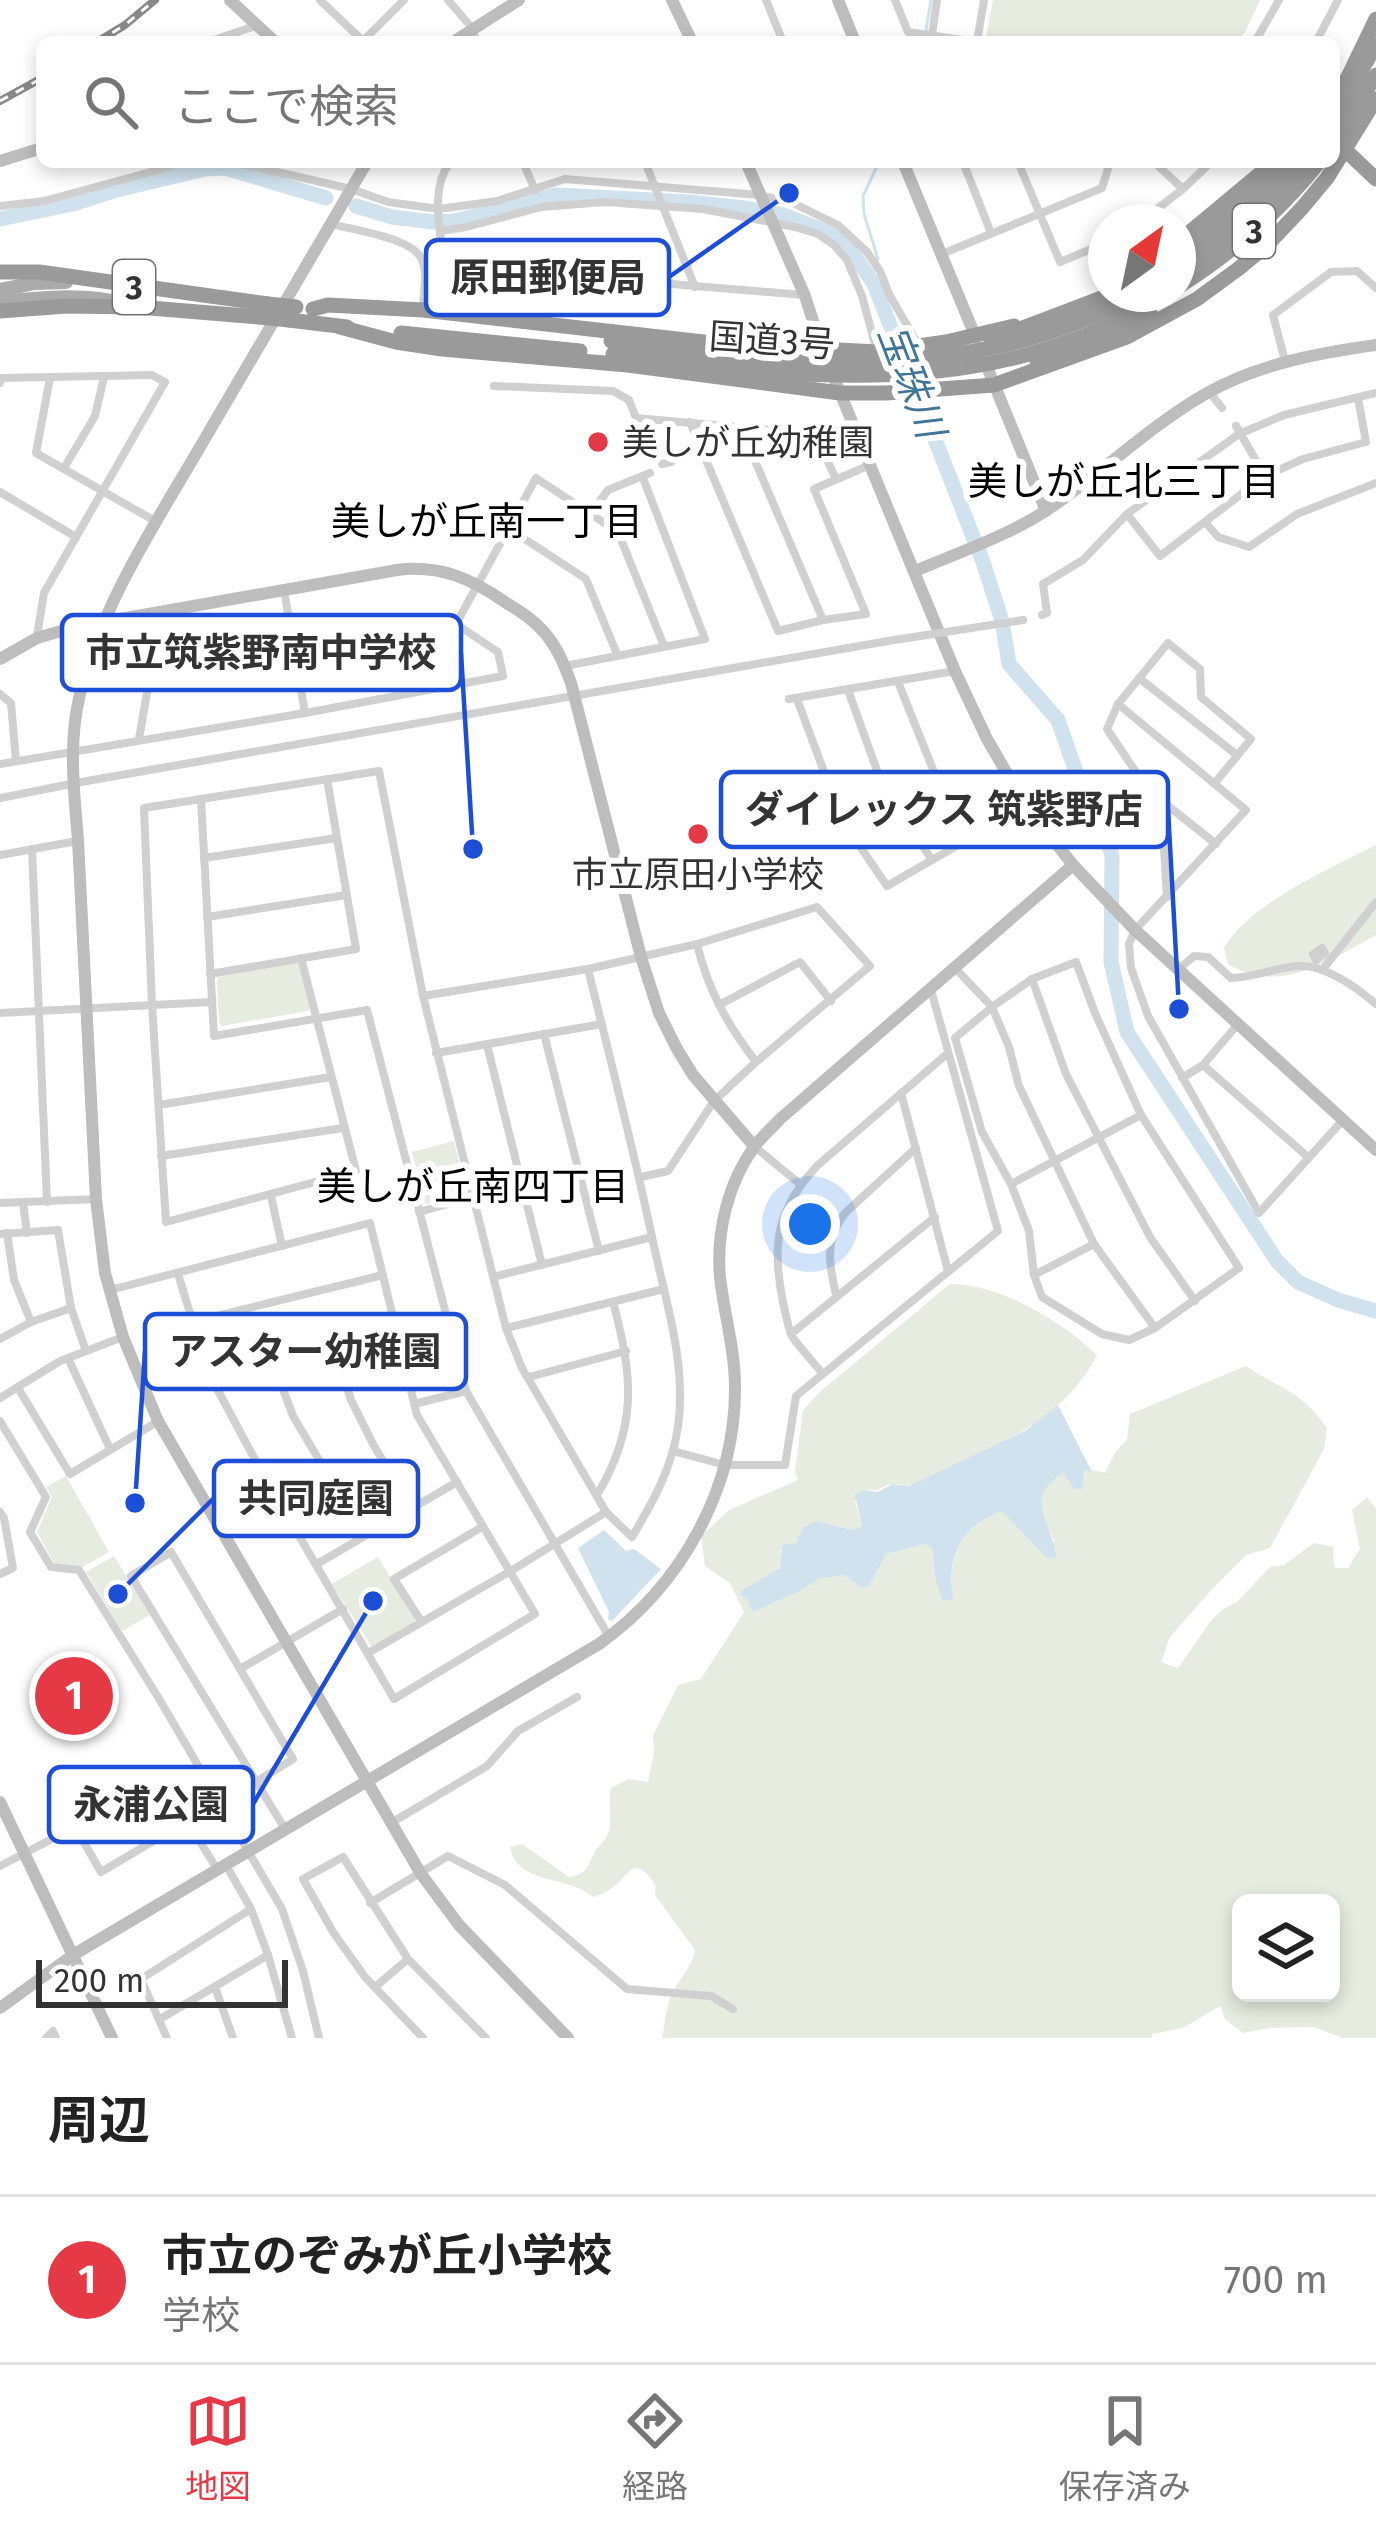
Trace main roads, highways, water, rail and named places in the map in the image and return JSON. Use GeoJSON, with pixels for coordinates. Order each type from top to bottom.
{"type":"FeatureCollection","features":[{"type":"Feature","properties":{"kind":"highway"},"geometry":{"type":"LineString","coordinates":[[1340,88],[1376,20]]}},
{"type":"Feature","properties":{"kind":"highway"},"geometry":{"type":"LineString","coordinates":[[1340,108],[1373,51]]}},
{"type":"Feature","properties":{"kind":"highway"},"geometry":{"type":"LineString","coordinates":[[1340,140],[1376,76]]}},
{"type":"Feature","properties":{"kind":"highway"},"geometry":{"type":"LineString","coordinates":[[1340,142],[1376,99]]}},
{"type":"Feature","properties":{"kind":"highway"},"geometry":{"type":"LineString","coordinates":[[1340,146],[1376,179]]}},
{"type":"Feature","properties":{"kind":"highway"},"geometry":{"type":"LineString","coordinates":[[1196,227],[1267,168]]}},
{"type":"Feature","properties":{"kind":"highway"},"geometry":{"type":"LineString","coordinates":[[1196,245],[1281,168]]}},
{"type":"Feature","properties":{"kind":"highway","name":"3"},"geometry":{"type":"LineString","coordinates":[[1196,259],[1229,236],[1296,168]]}},
{"type":"Feature","properties":{"kind":"highway","name":"3"},"geometry":{"type":"LineString","coordinates":[[1196,275],[1238,246],[1314,168]]}},
{"type":"Feature","properties":{"kind":"highway"},"geometry":{"type":"LineString","coordinates":[[340,327],[442,349],[635,366],[840,393],[994,385],[1127,338],[1197,299],[1291,221],[1330,168]]}},
{"type":"Feature","properties":{"kind":"highway"},"geometry":{"type":"LineString","coordinates":[[978,368],[1004,370],[1076,350],[1151,316],[1291,221]]}},
{"type":"Feature","properties":{"kind":"highway","name":"国道3号"},"geometry":{"type":"LineString","coordinates":[[0,272],[56,274],[263,311]]}},
{"type":"Feature","properties":{"kind":"highway"},"geometry":{"type":"LineString","coordinates":[[300,312],[328,305],[423,310],[616,340],[883,351],[1022,324],[1088,300]]}},
{"type":"Feature","properties":{"kind":"highway"},"geometry":{"type":"LineString","coordinates":[[858,363],[991,340],[1088,301]]}},
{"type":"Feature","properties":{"kind":"highway","name":"国道3号"},"geometry":{"type":"LineString","coordinates":[[0,307],[300,312],[760,358],[858,363],[924,360],[1023,342],[1102,312]]}},
{"type":"Feature","properties":{"kind":"highway","name":"国道3号"},"geometry":{"type":"LineString","coordinates":[[300,312],[340,327],[616,340],[821,376],[978,368],[1075,339],[1131,312]]}},
{"type":"Feature","properties":{"kind":"main road"},"geometry":{"type":"LineString","coordinates":[[0,290],[56,281],[131,286]]}},
{"type":"Feature","properties":{"kind":"water"},"geometry":{"type":"Polygon","coordinates":[[[1058,1405],[1092,1472],[1084,1469],[1083,1489],[1074,1489],[1063,1472],[1044,1493],[1043,1512],[1056,1558],[1046,1557],[1002,1511],[976,1525],[960,1545],[952,1570],[953,1599],[942,1601],[932,1549],[926,1544],[886,1554],[868,1587],[844,1575],[818,1579],[752,1612],[741,1595],[780,1568],[782,1545],[796,1543],[804,1527],[816,1521],[852,1530],[862,1526],[855,1495],[861,1490],[909,1486],[1025,1431],[1058,1405]]]}},
{"type":"Feature","properties":{"kind":"water"},"geometry":{"type":"Polygon","coordinates":[[[604,1530],[626,1551],[634,1549],[661,1569],[612,1621],[578,1548],[604,1530]]]}},
{"type":"Feature","properties":{"kind":"waterway"},"geometry":{"type":"LineString","coordinates":[[925,36],[931,0]]}},
{"type":"Feature","properties":{"kind":"waterway","name":"宝珠川"},"geometry":{"type":"LineString","coordinates":[[0,219],[205,169],[225,168],[326,198]]}},
{"type":"Feature","properties":{"kind":"waterway"},"geometry":{"type":"LineString","coordinates":[[871,277],[878,259],[863,196],[876,168]]}},
{"type":"Feature","properties":{"kind":"waterway","name":"宝珠川"},"geometry":{"type":"LineString","coordinates":[[356,206],[433,222],[455,221],[556,195],[689,202],[783,215],[828,232],[851,250],[874,284],[983,562],[1002,621],[1009,664],[1058,720],[1076,772],[1099,816],[1112,855],[1111,962],[1127,1032],[1277,1261],[1298,1282],[1376,1311]]}},
{"type":"Feature","properties":{"kind":"railway"},"geometry":{"type":"LineString","coordinates":[[107,36],[155,0]]}},
{"type":"Feature","properties":{"kind":"railway"},"geometry":{"type":"LineString","coordinates":[[0,101],[36,81]]}},
{"type":"Feature","properties":{"kind":"place","name":"原田郵便局"},"geometry":{"type":"Point","coordinates":[789,193]}},
{"type":"Feature","properties":{"kind":"place","name":"美しが丘幼稚園"},"geometry":{"type":"Point","coordinates":[598,442]}},
{"type":"Feature","properties":{"kind":"place","name":"市立原田小学校"},"geometry":{"type":"Point","coordinates":[698,834]}},
{"type":"Feature","properties":{"kind":"place","name":"市立筑紫野南中学校"},"geometry":{"type":"Point","coordinates":[473,849]}},
{"type":"Feature","properties":{"kind":"place","name":"ダイレックス 筑紫野店"},"geometry":{"type":"Point","coordinates":[1179,1009]}},
{"type":"Feature","properties":{"kind":"place","name":"アスター幼稚園"},"geometry":{"type":"Point","coordinates":[135,1503]}},
{"type":"Feature","properties":{"kind":"place","name":"共同庭園"},"geometry":{"type":"Point","coordinates":[118,1594]}},
{"type":"Feature","properties":{"kind":"place","name":"永浦公園"},"geometry":{"type":"Point","coordinates":[373,1601]}},
{"type":"Feature","properties":{"kind":"place","name":"市立のぞみが丘小学校"},"geometry":{"type":"Point","coordinates":[74,1696]}},
{"type":"Feature","properties":{"kind":"district","name":"美しが丘北三丁目"},"geometry":{"type":"Point","coordinates":[1124,481]}},
{"type":"Feature","properties":{"kind":"district","name":"美しが丘南一丁目"},"geometry":{"type":"Point","coordinates":[487,521]}},
{"type":"Feature","properties":{"kind":"district","name":"美しが丘南四丁目"},"geometry":{"type":"Point","coordinates":[473,1186]}}]}
